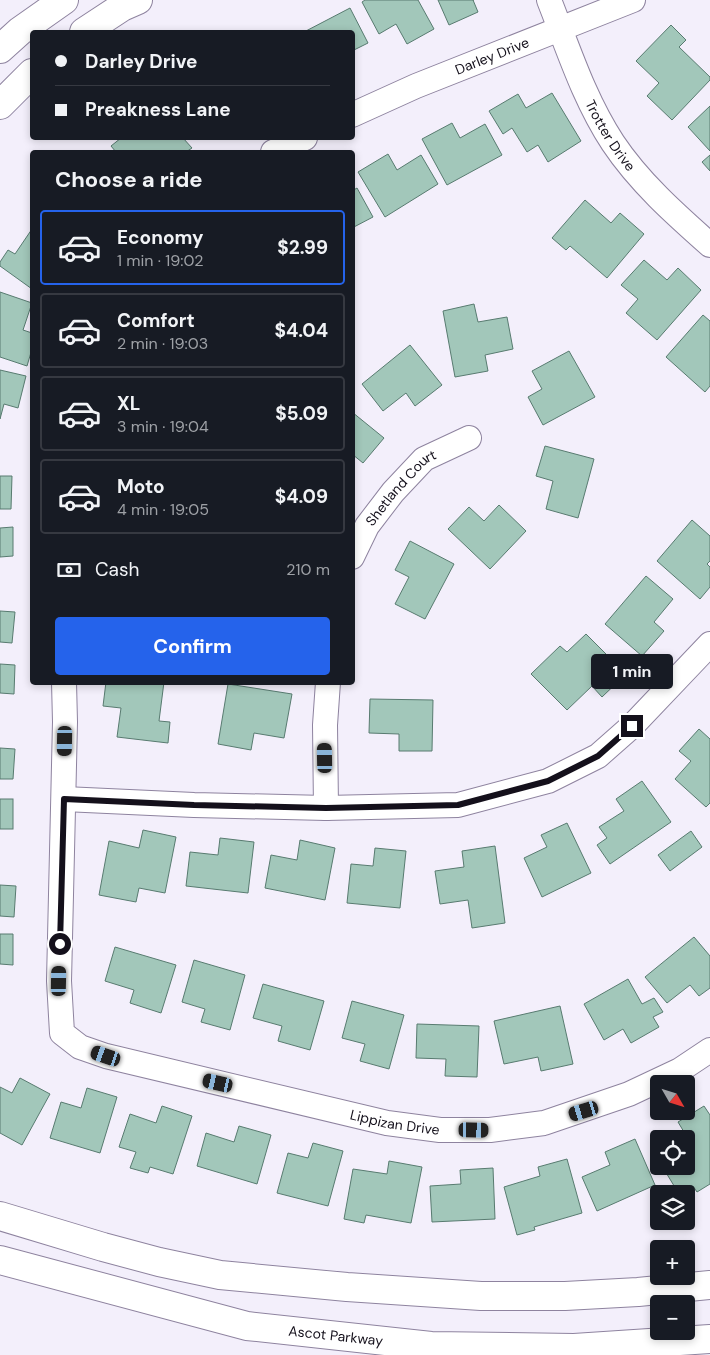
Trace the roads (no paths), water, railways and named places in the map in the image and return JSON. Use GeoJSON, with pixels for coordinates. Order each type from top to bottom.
{"type":"FeatureCollection","features":[{"type":"Feature","properties":{"kind":"main road"},"geometry":{"type":"LineString","coordinates":[[0,49],[20,31],[64,0]]}},
{"type":"Feature","properties":{"kind":"main road"},"geometry":{"type":"LineString","coordinates":[[87,30],[122,7],[138,0]]}},
{"type":"Feature","properties":{"kind":"main road"},"geometry":{"type":"LineString","coordinates":[[0,105],[30,75]]}},
{"type":"Feature","properties":{"kind":"main road"},"geometry":{"type":"LineString","coordinates":[[0,1216],[103,1247],[159,1262],[220,1275],[337,1286],[481,1296],[556,1296],[638,1292],[710,1284]]}},
{"type":"Feature","properties":{"kind":"main road","name":"Ascot Parkway"},"geometry":{"type":"LineString","coordinates":[[0,1260],[253,1327],[431,1346],[574,1348],[710,1338]]}},
{"type":"Feature","properties":{"kind":"street","name":"Trotter Drive"},"geometry":{"type":"LineString","coordinates":[[549,0],[587,96],[612,142],[632,170],[678,217],[710,245]]}},
{"type":"Feature","properties":{"kind":"street","name":"Darley Drive"},"geometry":{"type":"LineString","coordinates":[[355,114],[416,86],[633,0]]}},
{"type":"Feature","properties":{"kind":"street"},"geometry":{"type":"LineString","coordinates":[[278,150],[300,140]]}},
{"type":"Feature","properties":{"kind":"street","name":"Shetland Court"},"geometry":{"type":"LineString","coordinates":[[355,551],[367,526],[393,492],[424,459],[469,438]]}},
{"type":"Feature","properties":{"kind":"street"},"geometry":{"type":"LineString","coordinates":[[64,685],[64,799],[194,805],[326,808],[458,805],[548,781],[598,756],[632,726],[710,644]]}},
{"type":"Feature","properties":{"kind":"street"},"geometry":{"type":"LineString","coordinates":[[326,808],[324,725],[328,685]]}},
{"type":"Feature","properties":{"kind":"street","name":"Lippizan Drive"},"geometry":{"type":"LineString","coordinates":[[64,799],[59,981],[62,1033],[80,1048],[106,1056],[387,1122],[448,1130],[490,1130],[544,1123],[629,1094],[680,1070],[710,1050]]}}]}
